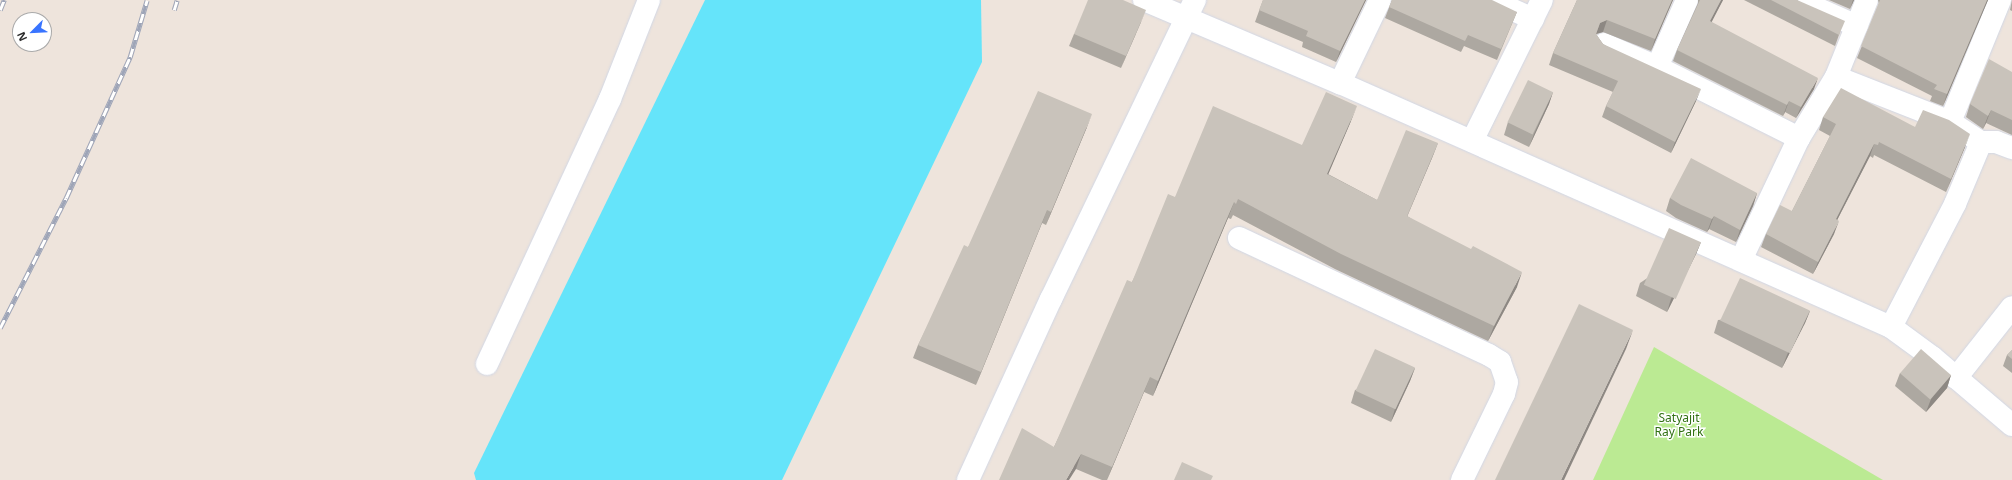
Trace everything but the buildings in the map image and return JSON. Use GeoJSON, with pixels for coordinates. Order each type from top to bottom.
{"type":"FeatureCollection","features":[{"type":"Feature","properties":{"kind":"street"},"geometry":{"type":"LineString","coordinates":[[487,364],[610,99],[649,0]]}},
{"type":"Feature","properties":{"kind":"street"},"geometry":{"type":"LineString","coordinates":[[1144,0],[1190,9],[1340,82],[1891,327],[1956,378],[2012,425]]}},
{"type":"Feature","properties":{"kind":"street"},"geometry":{"type":"LineString","coordinates":[[1340,82],[1380,0]]}},
{"type":"Feature","properties":{"kind":"street"},"geometry":{"type":"LineString","coordinates":[[1472,141],[1538,9],[1491,0]]}},
{"type":"Feature","properties":{"kind":"street"},"geometry":{"type":"LineString","coordinates":[[1657,68],[1687,0]]}},
{"type":"Feature","properties":{"kind":"street"},"geometry":{"type":"LineString","coordinates":[[1798,0],[1857,26]]}},
{"type":"Feature","properties":{"kind":"street"},"geometry":{"type":"LineString","coordinates":[[1741,260],[1799,138],[1836,77],[1867,0]]}},
{"type":"Feature","properties":{"kind":"street"},"geometry":{"type":"LineString","coordinates":[[1950,122],[2000,0]]}},
{"type":"Feature","properties":{"kind":"street"},"geometry":{"type":"LineString","coordinates":[[968,480],[1190,9]]}},
{"type":"Feature","properties":{"kind":"street"},"geometry":{"type":"LineString","coordinates":[[1604,44],[1657,68],[1799,138]]}},
{"type":"Feature","properties":{"kind":"street"},"geometry":{"type":"LineString","coordinates":[[1836,77],[1950,122],[1981,142],[1996,142],[2012,148]]}},
{"type":"Feature","properties":{"kind":"street"},"geometry":{"type":"LineString","coordinates":[[1891,327],[1955,204],[1981,142]]}},
{"type":"Feature","properties":{"kind":"street"},"geometry":{"type":"LineString","coordinates":[[1239,238],[1489,355],[1500,362],[1507,382],[1504,394],[1462,480]]}},
{"type":"Feature","properties":{"kind":"street"},"geometry":{"type":"LineString","coordinates":[[1956,378],[2012,307]]}},
{"type":"Feature","properties":{"kind":"green space","name":"Satyajit Ray Park"},"geometry":{"type":"Polygon","coordinates":[[[1654,347],[1883,480],[1593,480],[1654,347]]]}},
{"type":"Feature","properties":{"kind":"water"},"geometry":{"type":"Polygon","coordinates":[[[705,0],[981,0],[982,62],[782,480],[476,480],[474,473],[705,0]]]}},
{"type":"Feature","properties":{"kind":"railway"},"geometry":{"type":"LineString","coordinates":[[0,10],[4,0]]}},
{"type":"Feature","properties":{"kind":"railway"},"geometry":{"type":"LineString","coordinates":[[0,328],[66,198],[130,57],[147,0]]}},
{"type":"Feature","properties":{"kind":"railway"},"geometry":{"type":"LineString","coordinates":[[174,10],[177,0]]}}]}
